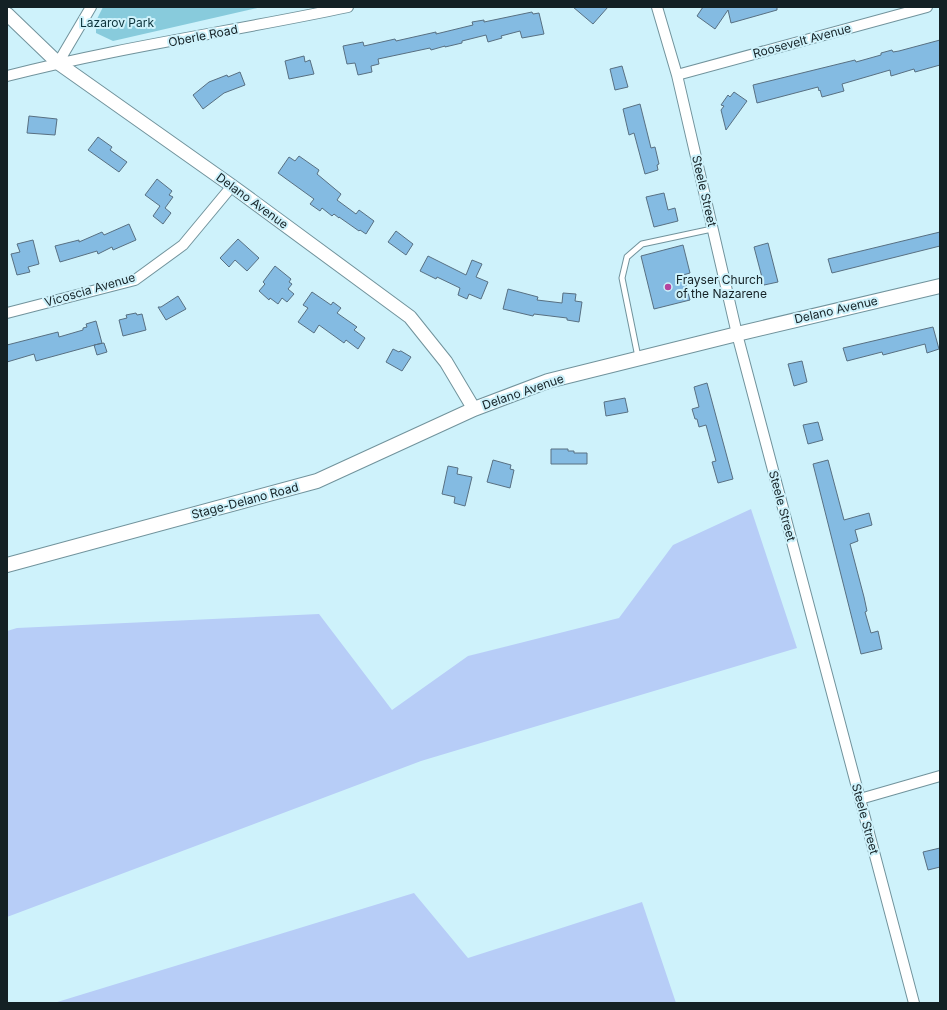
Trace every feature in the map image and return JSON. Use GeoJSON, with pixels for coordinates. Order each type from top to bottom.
{"type":"FeatureCollection","features":[{"type":"Feature","properties":{"kind":"main road","name":"Delano Avenue"},"geometry":{"type":"LineString","coordinates":[[474,409],[548,381],[940,286]]}},
{"type":"Feature","properties":{"kind":"main road","name":"Stage-Delano Road"},"geometry":{"type":"LineString","coordinates":[[7,565],[317,481],[474,409]]}},
{"type":"Feature","properties":{"kind":"street"},"geometry":{"type":"LineString","coordinates":[[58,63],[91,7]]}},
{"type":"Feature","properties":{"kind":"street","name":"Oberle Road"},"geometry":{"type":"LineString","coordinates":[[7,76],[58,63],[279,22],[348,7]]}},
{"type":"Feature","properties":{"kind":"street","name":"Steele Street"},"geometry":{"type":"LineString","coordinates":[[657,7],[677,75],[737,334],[914,1003]]}},
{"type":"Feature","properties":{"kind":"street","name":"Roosevelt Avenue"},"geometry":{"type":"LineString","coordinates":[[677,75],[927,7]]}},
{"type":"Feature","properties":{"kind":"street","name":"Delano Avenue"},"geometry":{"type":"LineString","coordinates":[[7,14],[58,63],[232,186],[410,317],[446,362],[474,409]]}},
{"type":"Feature","properties":{"kind":"street","name":"Vicoscia Avenue"},"geometry":{"type":"LineString","coordinates":[[7,313],[134,280],[183,245],[232,186]]}},
{"type":"Feature","properties":{"kind":"street"},"geometry":{"type":"LineString","coordinates":[[860,798],[940,776]]}},
{"type":"Feature","properties":{"kind":"lane"},"geometry":{"type":"LineString","coordinates":[[638,358],[622,278],[627,257],[642,244],[712,229]]}},
{"type":"Feature","properties":{"kind":"green space","name":"Lazarov Park"},"geometry":{"type":"Polygon","coordinates":[[[103,7],[262,7],[113,41],[96,33],[96,21],[103,7]]]}},
{"type":"Feature","properties":{"kind":"shaded area"},"geometry":{"type":"Polygon","coordinates":[[[751,509],[797,648],[421,761],[7,917],[7,631],[17,628],[319,614],[392,710],[468,656],[619,618],[673,545],[751,509]]]}},
{"type":"Feature","properties":{"kind":"shaded area"},"geometry":{"type":"Polygon","coordinates":[[[414,893],[468,958],[642,902],[676,1003],[54,1003],[414,893]]]}},
{"type":"Feature","properties":{"kind":"building"},"geometry":{"type":"Polygon","coordinates":[[[573,7],[608,7],[593,24],[573,7]]]}},
{"type":"Feature","properties":{"kind":"building"},"geometry":{"type":"Polygon","coordinates":[[[703,7],[777,7],[777,10],[731,23],[728,10],[715,29],[697,16],[703,7]]]}},
{"type":"Feature","properties":{"kind":"building"},"geometry":{"type":"Polygon","coordinates":[[[532,12],[533,14],[539,13],[544,34],[522,38],[520,31],[501,36],[502,38],[488,42],[486,35],[445,47],[431,50],[430,48],[378,59],[379,64],[371,66],[372,72],[358,75],[355,63],[347,64],[343,46],[363,42],[364,46],[436,32],[436,34],[473,25],[472,22],[484,20],[484,22],[532,12]]]}},
{"type":"Feature","properties":{"kind":"building"},"geometry":{"type":"Polygon","coordinates":[[[940,40],[940,65],[915,72],[914,69],[891,76],[890,70],[842,84],[844,91],[822,97],[818,87],[757,103],[753,85],[855,60],[856,62],[881,55],[881,53],[892,50],[893,52],[899,51],[940,40]]]}},
{"type":"Feature","properties":{"kind":"building"},"geometry":{"type":"Polygon","coordinates":[[[304,56],[305,62],[310,60],[314,74],[289,79],[285,61],[304,56]]]}},
{"type":"Feature","properties":{"kind":"building"},"geometry":{"type":"Polygon","coordinates":[[[622,66],[628,87],[615,90],[610,69],[622,66]]]}},
{"type":"Feature","properties":{"kind":"building"},"geometry":{"type":"Polygon","coordinates":[[[240,72],[245,85],[224,93],[203,109],[193,95],[209,82],[240,72]]]}},
{"type":"Feature","properties":{"kind":"building"},"geometry":{"type":"Polygon","coordinates":[[[734,92],[747,101],[726,130],[721,110],[724,106],[721,105],[728,95],[730,97],[734,92]]]}},
{"type":"Feature","properties":{"kind":"building"},"geometry":{"type":"Polygon","coordinates":[[[640,104],[651,148],[655,147],[659,164],[657,165],[658,170],[645,174],[634,133],[629,135],[623,109],[640,104]]]}},
{"type":"Feature","properties":{"kind":"building"},"geometry":{"type":"Polygon","coordinates":[[[29,116],[57,119],[55,135],[27,133],[29,116]]]}},
{"type":"Feature","properties":{"kind":"building"},"geometry":{"type":"Polygon","coordinates":[[[98,137],[112,147],[110,150],[127,162],[119,172],[88,150],[98,137]]]}},
{"type":"Feature","properties":{"kind":"building"},"geometry":{"type":"Polygon","coordinates":[[[299,156],[319,170],[317,174],[341,194],[337,200],[356,214],[359,210],[374,221],[366,234],[334,214],[332,216],[322,208],[320,211],[310,204],[314,199],[278,173],[289,157],[295,161],[299,156]]]}},
{"type":"Feature","properties":{"kind":"building"},"geometry":{"type":"Polygon","coordinates":[[[157,179],[172,191],[169,195],[173,197],[165,208],[171,213],[163,224],[153,216],[160,206],[145,195],[157,179]]]}},
{"type":"Feature","properties":{"kind":"building"},"geometry":{"type":"Polygon","coordinates":[[[664,193],[668,210],[675,208],[678,221],[654,227],[646,197],[664,193]]]}},
{"type":"Feature","properties":{"kind":"building"},"geometry":{"type":"Polygon","coordinates":[[[129,224],[136,240],[113,250],[112,247],[98,254],[97,251],[60,262],[55,246],[79,240],[79,242],[102,232],[104,235],[129,224]]]}},
{"type":"Feature","properties":{"kind":"building"},"geometry":{"type":"Polygon","coordinates":[[[396,231],[413,244],[406,255],[388,242],[396,231]]]}},
{"type":"Feature","properties":{"kind":"building"},"geometry":{"type":"Polygon","coordinates":[[[940,232],[940,246],[832,273],[828,259],[940,232]]]}},
{"type":"Feature","properties":{"kind":"building"},"geometry":{"type":"Polygon","coordinates":[[[238,239],[259,258],[247,271],[235,260],[229,267],[220,258],[238,239]]]}},
{"type":"Feature","properties":{"kind":"building"},"geometry":{"type":"Polygon","coordinates":[[[33,240],[39,264],[28,267],[30,272],[17,275],[11,254],[20,252],[17,244],[33,240]]]}},
{"type":"Feature","properties":{"kind":"building"},"geometry":{"type":"Polygon","coordinates":[[[768,243],[778,282],[764,285],[754,247],[768,243]]]}},
{"type":"Feature","properties":{"kind":"building","name":"Frayser Church of the Nazarene"},"geometry":{"type":"Polygon","coordinates":[[[683,245],[690,273],[683,275],[690,300],[654,309],[641,256],[683,245]]]}},
{"type":"Feature","properties":{"kind":"building"},"geometry":{"type":"Polygon","coordinates":[[[428,256],[466,275],[472,260],[482,264],[476,277],[488,282],[481,299],[469,294],[467,299],[458,295],[460,288],[420,271],[428,256]]]}},
{"type":"Feature","properties":{"kind":"building"},"geometry":{"type":"Polygon","coordinates":[[[275,266],[291,279],[289,282],[292,284],[288,289],[294,294],[287,302],[282,298],[278,304],[270,298],[269,300],[259,291],[265,284],[263,282],[275,266]]]}},
{"type":"Feature","properties":{"kind":"building"},"geometry":{"type":"Polygon","coordinates":[[[508,289],[538,297],[537,300],[562,303],[563,293],[576,294],[575,301],[582,302],[579,322],[567,320],[567,318],[534,314],[533,316],[503,309],[508,289]]]}},
{"type":"Feature","properties":{"kind":"building"},"geometry":{"type":"Polygon","coordinates":[[[312,292],[331,305],[333,302],[341,308],[337,313],[357,327],[354,330],[365,338],[358,349],[346,340],[344,343],[319,325],[314,333],[298,322],[308,308],[303,305],[312,292]]]}},
{"type":"Feature","properties":{"kind":"building"},"geometry":{"type":"Polygon","coordinates":[[[178,296],[186,309],[166,320],[158,307],[161,307],[178,296]]]}},
{"type":"Feature","properties":{"kind":"building"},"geometry":{"type":"Polygon","coordinates":[[[136,313],[137,315],[142,314],[146,330],[123,336],[119,320],[127,318],[126,315],[136,313]]]}},
{"type":"Feature","properties":{"kind":"building"},"geometry":{"type":"Polygon","coordinates":[[[96,321],[102,343],[36,361],[34,354],[7,362],[7,345],[58,332],[59,337],[83,330],[83,328],[87,327],[86,324],[96,321]]]}},
{"type":"Feature","properties":{"kind":"building"},"geometry":{"type":"Polygon","coordinates":[[[933,327],[939,349],[927,353],[925,344],[883,355],[882,352],[847,361],[843,348],[933,327]]]}},
{"type":"Feature","properties":{"kind":"building"},"geometry":{"type":"Polygon","coordinates":[[[104,343],[107,352],[97,355],[94,345],[104,343]]]}},
{"type":"Feature","properties":{"kind":"building"},"geometry":{"type":"Polygon","coordinates":[[[393,349],[399,352],[401,351],[411,357],[402,371],[386,362],[393,349]]]}},
{"type":"Feature","properties":{"kind":"building"},"geometry":{"type":"Polygon","coordinates":[[[802,361],[807,382],[794,386],[788,364],[802,361]]]}},
{"type":"Feature","properties":{"kind":"building"},"geometry":{"type":"Polygon","coordinates":[[[707,383],[733,479],[718,483],[712,462],[716,461],[706,425],[699,427],[692,409],[699,407],[694,387],[707,383]]]}},
{"type":"Feature","properties":{"kind":"building"},"geometry":{"type":"Polygon","coordinates":[[[625,398],[628,412],[606,416],[604,402],[625,398]]]}},
{"type":"Feature","properties":{"kind":"building"},"geometry":{"type":"Polygon","coordinates":[[[818,422],[823,440],[808,444],[803,425],[818,422]]]}},
{"type":"Feature","properties":{"kind":"building"},"geometry":{"type":"Polygon","coordinates":[[[551,449],[568,449],[568,451],[574,451],[574,453],[587,453],[587,464],[551,464],[551,449]]]}},
{"type":"Feature","properties":{"kind":"building"},"geometry":{"type":"Polygon","coordinates":[[[493,460],[511,465],[510,469],[514,470],[510,488],[487,482],[493,460]]]}},
{"type":"Feature","properties":{"kind":"building"},"geometry":{"type":"Polygon","coordinates":[[[828,460],[844,520],[869,513],[872,525],[855,530],[858,541],[850,544],[864,597],[867,611],[865,612],[871,633],[878,631],[882,649],[861,654],[813,464],[828,460]]]}},
{"type":"Feature","properties":{"kind":"building"},"geometry":{"type":"Polygon","coordinates":[[[448,466],[458,468],[457,474],[472,477],[465,506],[454,503],[455,497],[442,494],[448,466]]]}},
{"type":"Feature","properties":{"kind":"building"},"geometry":{"type":"Polygon","coordinates":[[[940,848],[940,867],[928,870],[923,852],[940,848]]]}},
{"type":"Feature","properties":{"kind":"place","name":"Frayser Church of the Nazarene"},"geometry":{"type":"Point","coordinates":[668,287]}}]}
